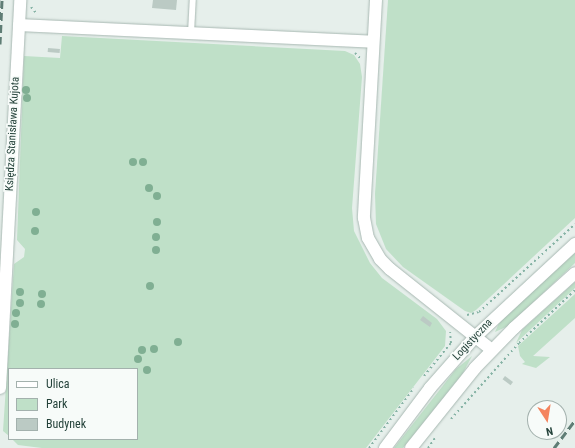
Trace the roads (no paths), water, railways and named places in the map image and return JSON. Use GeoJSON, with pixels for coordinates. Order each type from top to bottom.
{"type":"FeatureCollection","features":[{"type":"Feature","properties":{"kind":"street","name":"Księdza Stanisława Kujota"},"geometry":{"type":"LineString","coordinates":[[0,387],[20,0]]}},
{"type":"Feature","properties":{"kind":"street"},"geometry":{"type":"LineString","coordinates":[[376,0],[364,218],[368,238],[377,255],[390,269],[492,350]]}},
{"type":"Feature","properties":{"kind":"street"},"geometry":{"type":"LineString","coordinates":[[19,25],[373,42]]}},
{"type":"Feature","properties":{"kind":"street","name":"Logistyczna"},"geometry":{"type":"LineString","coordinates":[[385,448],[430,388],[475,337],[575,244]]}},
{"type":"Feature","properties":{"kind":"street","name":"Logistyczna"},"geometry":{"type":"LineString","coordinates":[[411,448],[452,394],[492,350],[575,272]]}},
{"type":"Feature","properties":{"kind":"lane"},"geometry":{"type":"LineString","coordinates":[[191,33],[193,0]]}},
{"type":"Feature","properties":{"kind":"railway"},"geometry":{"type":"LineString","coordinates":[[0,44],[2,0]]}},
{"type":"Feature","properties":{"kind":"railway"},"geometry":{"type":"LineString","coordinates":[[554,448],[575,420]]}}]}
